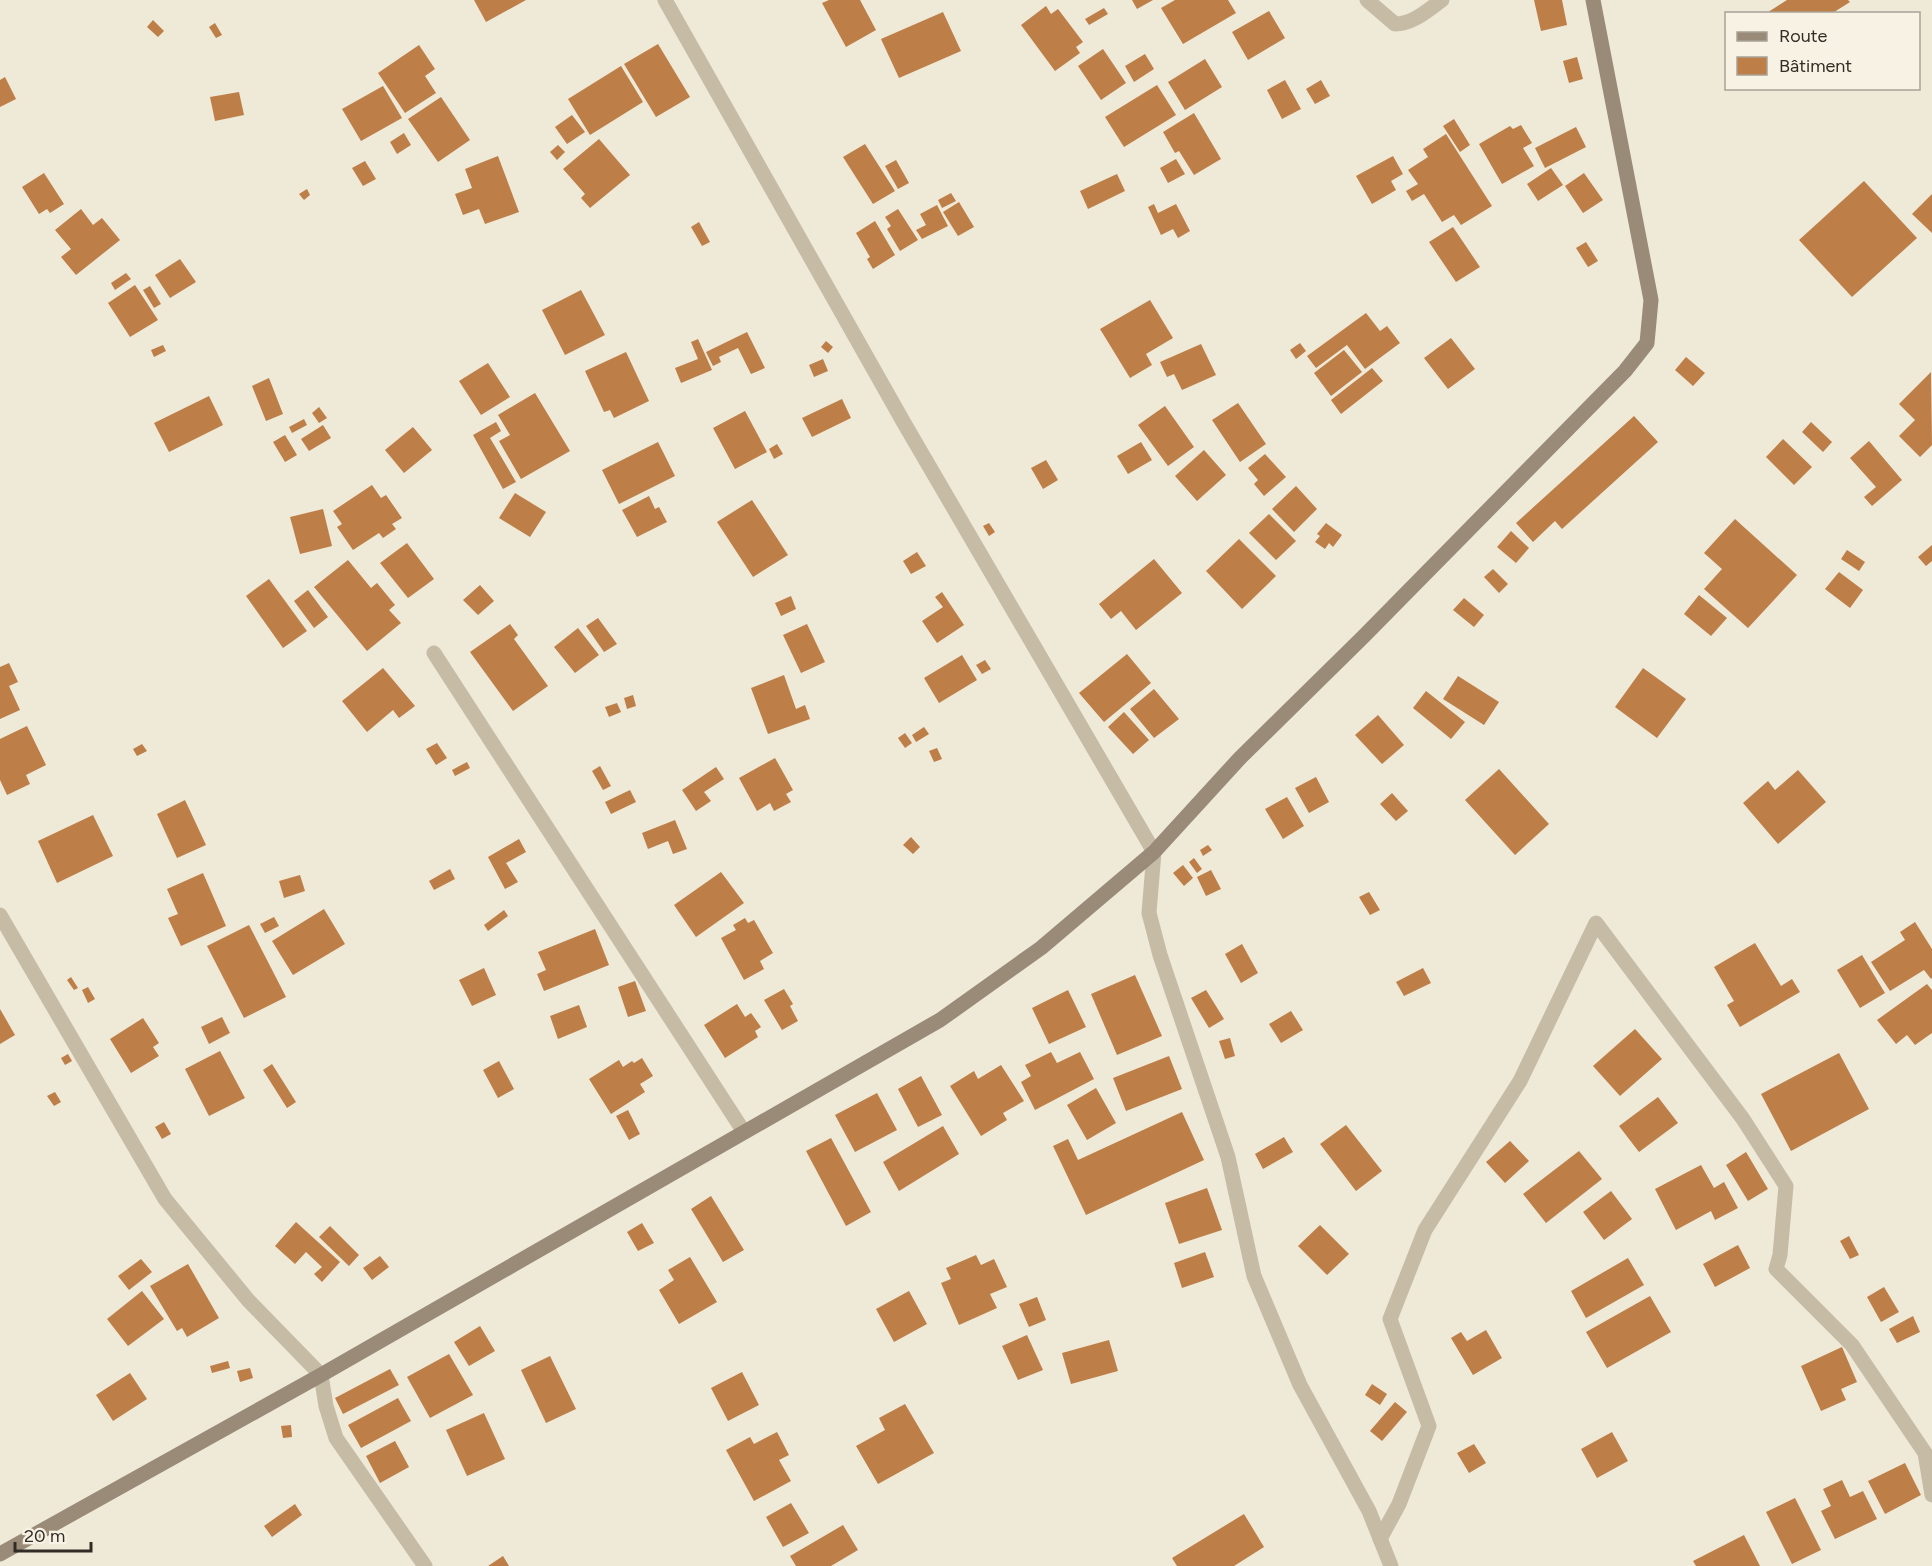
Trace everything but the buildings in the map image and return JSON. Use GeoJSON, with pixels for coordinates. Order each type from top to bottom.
{"type":"FeatureCollection","features":[{"type":"Feature","properties":{"kind":"street"},"geometry":{"type":"LineString","coordinates":[[665,0],[904,423],[1154,852],[1149,913],[1160,955],[1228,1157],[1254,1276],[1300,1385],[1369,1511],[1391,1566]]}},
{"type":"Feature","properties":{"kind":"street"},"geometry":{"type":"LineString","coordinates":[[1367,0],[1395,24],[1404,24],[1412,20],[1442,0]]}},
{"type":"Feature","properties":{"kind":"street"},"geometry":{"type":"LineString","coordinates":[[0,1554],[321,1375],[940,1020],[1041,948],[1154,852],[1240,758],[1363,637],[1625,371],[1647,343],[1652,300],[1593,0]]}},
{"type":"Feature","properties":{"kind":"street"},"geometry":{"type":"LineString","coordinates":[[434,653],[744,1132]]}},
{"type":"Feature","properties":{"kind":"street"},"geometry":{"type":"LineString","coordinates":[[0,915],[165,1199],[248,1300],[321,1375],[326,1406],[336,1438],[425,1566]]}},
{"type":"Feature","properties":{"kind":"street"},"geometry":{"type":"LineString","coordinates":[[1380,1539],[1399,1504],[1429,1426],[1390,1319],[1425,1230],[1520,1081],[1596,923],[1743,1119],[1786,1186],[1780,1255],[1776,1269],[1852,1345],[1925,1453],[1932,1495]]}}]}
